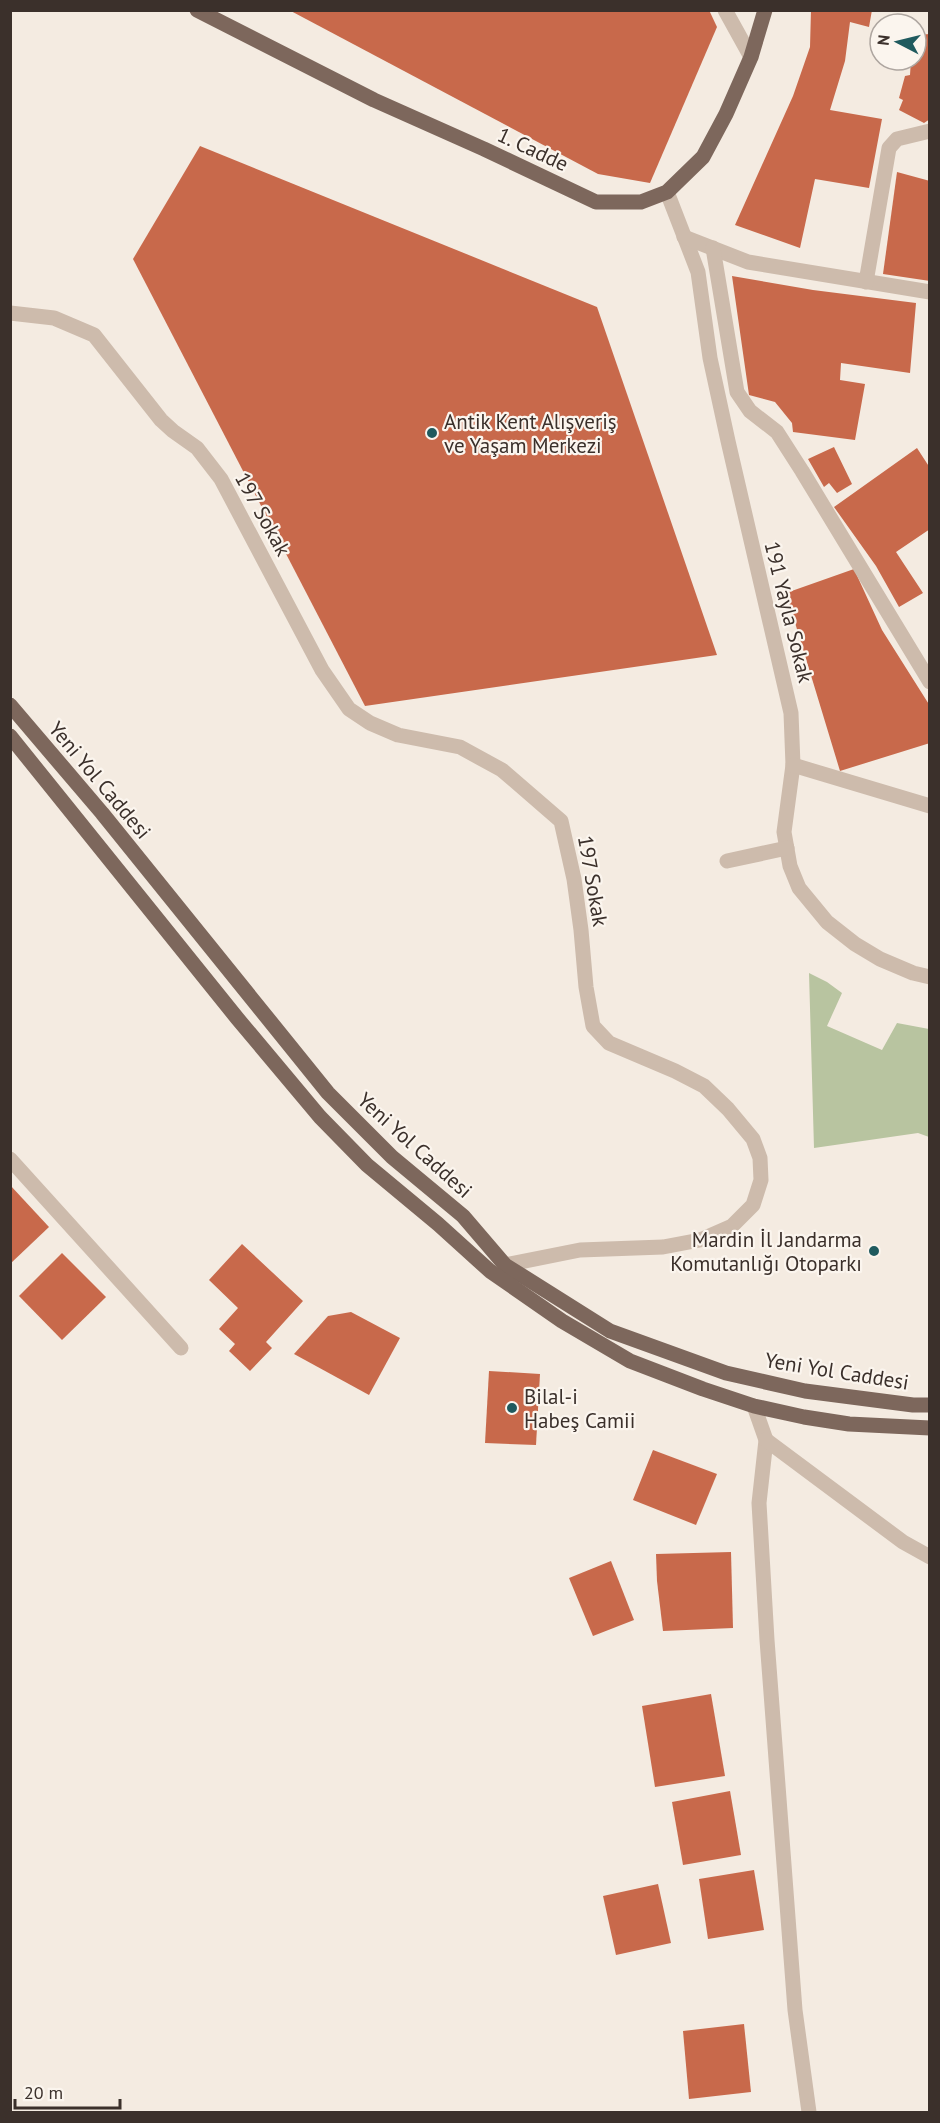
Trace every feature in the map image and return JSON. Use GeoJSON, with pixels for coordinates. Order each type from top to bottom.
{"type":"FeatureCollection","features":[{"type":"Feature","properties":{"kind":"main road","name":"1. Cadde"},"geometry":{"type":"LineString","coordinates":[[198,10],[374,100],[596,202],[641,202],[667,192],[703,157],[726,114],[751,57],[765,10]]}},
{"type":"Feature","properties":{"kind":"main road","name":"Yeni Yol Caddesi"},"geometry":{"type":"LineString","coordinates":[[10,705],[102,813],[328,1093],[392,1157],[463,1216],[505,1265],[610,1331],[726,1373],[804,1391],[913,1405],[930,1405]]}},
{"type":"Feature","properties":{"kind":"main road","name":"Yeni Yol Caddesi"},"geometry":{"type":"LineString","coordinates":[[10,736],[237,1018],[320,1117],[367,1165],[490,1271],[562,1322],[630,1361],[754,1406],[849,1424],[930,1428]]}},
{"type":"Feature","properties":{"kind":"street"},"geometry":{"type":"LineString","coordinates":[[724,10],[751,57]]}},
{"type":"Feature","properties":{"kind":"street"},"geometry":{"type":"LineString","coordinates":[[866,282],[889,148],[897,139],[930,132]]}},
{"type":"Feature","properties":{"kind":"street","name":"191 Yayla Sokak"},"geometry":{"type":"LineString","coordinates":[[667,192],[698,272],[710,358],[791,713],[793,765],[784,832],[790,866],[799,888],[827,922],[855,944],[880,959],[930,977]]}},
{"type":"Feature","properties":{"kind":"street"},"geometry":{"type":"LineString","coordinates":[[684,237],[748,262],[930,292]]}},
{"type":"Feature","properties":{"kind":"street"},"geometry":{"type":"LineString","coordinates":[[713,248],[737,392],[750,411],[777,432],[930,682]]}},
{"type":"Feature","properties":{"kind":"street","name":"197 Sokak"},"geometry":{"type":"LineString","coordinates":[[10,313],[54,318],[94,335],[161,420],[172,431],[197,448],[221,479],[322,670],[349,709],[370,723],[399,735],[460,747],[502,771],[561,821],[574,879],[592,1026],[609,1043],[704,1086],[728,1109],[753,1139],[760,1158],[760,1180],[753,1205],[732,1226],[700,1240],[663,1248],[580,1250],[505,1265]]}},
{"type":"Feature","properties":{"kind":"street"},"geometry":{"type":"LineString","coordinates":[[793,765],[930,806]]}},
{"type":"Feature","properties":{"kind":"street"},"geometry":{"type":"LineString","coordinates":[[727,861],[787,848]]}},
{"type":"Feature","properties":{"kind":"street"},"geometry":{"type":"LineString","coordinates":[[10,1159],[181,1348]]}},
{"type":"Feature","properties":{"kind":"street"},"geometry":{"type":"LineString","coordinates":[[754,1406],[766,1440],[759,1503],[767,1640],[795,2010],[809,2112]]}},
{"type":"Feature","properties":{"kind":"street"},"geometry":{"type":"LineString","coordinates":[[766,1440],[903,1542],[930,1557]]}},
{"type":"Feature","properties":{"kind":"green space"},"geometry":{"type":"Polygon","coordinates":[[[809,973],[842,993],[827,1026],[882,1050],[897,1023],[929,1029],[929,1137],[918,1133],[814,1148],[809,973]]]}},
{"type":"Feature","properties":{"kind":"building"},"geometry":{"type":"Polygon","coordinates":[[[289,10],[709,10],[717,27],[650,183],[598,174],[289,10]]]}},
{"type":"Feature","properties":{"kind":"building"},"geometry":{"type":"Polygon","coordinates":[[[811,10],[872,10],[868,12],[868,27],[850,22],[845,61],[830,110],[882,119],[869,188],[815,179],[800,248],[735,225],[793,96],[810,47],[811,10]]]}},
{"type":"Feature","properties":{"kind":"building"},"geometry":{"type":"Polygon","coordinates":[[[928,34],[930,34],[930,119],[924,123],[899,110],[903,100],[899,98],[905,76],[910,75],[910,72],[928,72],[928,34]]]}},
{"type":"Feature","properties":{"kind":"building","name":"Antik Kent Alışveriş ve Yaşam Merkezi"},"geometry":{"type":"Polygon","coordinates":[[[200,146],[597,307],[717,655],[365,706],[133,259],[200,146]]]}},
{"type":"Feature","properties":{"kind":"building"},"geometry":{"type":"Polygon","coordinates":[[[897,172],[930,181],[930,281],[883,274],[897,172]]]}},
{"type":"Feature","properties":{"kind":"building"},"geometry":{"type":"Polygon","coordinates":[[[732,276],[813,290],[916,303],[910,373],[841,363],[840,380],[865,384],[855,440],[793,432],[792,423],[775,402],[749,395],[732,276]]]}},
{"type":"Feature","properties":{"kind":"building"},"geometry":{"type":"Polygon","coordinates":[[[834,447],[852,484],[837,493],[829,483],[824,487],[808,459],[834,447]]]}},
{"type":"Feature","properties":{"kind":"building"},"geometry":{"type":"Polygon","coordinates":[[[917,448],[930,468],[930,529],[896,552],[923,593],[899,607],[876,566],[834,507],[917,448]]]}},
{"type":"Feature","properties":{"kind":"building"},"geometry":{"type":"Polygon","coordinates":[[[854,569],[882,630],[930,706],[930,743],[840,771],[786,593],[854,569]]]}},
{"type":"Feature","properties":{"kind":"building"},"geometry":{"type":"Polygon","coordinates":[[[10,1185],[49,1227],[10,1264],[10,1185]]]}},
{"type":"Feature","properties":{"kind":"building"},"geometry":{"type":"Polygon","coordinates":[[[242,1244],[303,1301],[266,1342],[272,1348],[250,1371],[229,1351],[235,1344],[219,1329],[238,1308],[209,1280],[242,1244]]]}},
{"type":"Feature","properties":{"kind":"building"},"geometry":{"type":"Polygon","coordinates":[[[62,1253],[106,1297],[62,1340],[19,1296],[62,1253]]]}},
{"type":"Feature","properties":{"kind":"building"},"geometry":{"type":"Polygon","coordinates":[[[351,1312],[400,1338],[369,1395],[294,1354],[328,1316],[351,1312]]]}},
{"type":"Feature","properties":{"kind":"building","name":"Bilal-i Habeş Camii"},"geometry":{"type":"Polygon","coordinates":[[[489,1371],[540,1374],[536,1445],[485,1443],[489,1371]]]}},
{"type":"Feature","properties":{"kind":"building"},"geometry":{"type":"Polygon","coordinates":[[[653,1450],[717,1474],[696,1525],[633,1500],[653,1450]]]}},
{"type":"Feature","properties":{"kind":"building"},"geometry":{"type":"Polygon","coordinates":[[[731,1552],[733,1628],[663,1631],[656,1554],[731,1552]]]}},
{"type":"Feature","properties":{"kind":"building"},"geometry":{"type":"Polygon","coordinates":[[[611,1561],[634,1620],[593,1636],[569,1578],[611,1561]]]}},
{"type":"Feature","properties":{"kind":"building"},"geometry":{"type":"Polygon","coordinates":[[[711,1694],[725,1776],[655,1787],[642,1706],[711,1694]]]}},
{"type":"Feature","properties":{"kind":"building"},"geometry":{"type":"Polygon","coordinates":[[[730,1791],[741,1855],[683,1865],[672,1802],[730,1791]]]}},
{"type":"Feature","properties":{"kind":"building"},"geometry":{"type":"Polygon","coordinates":[[[754,1870],[764,1930],[708,1939],[699,1879],[754,1870]]]}},
{"type":"Feature","properties":{"kind":"building"},"geometry":{"type":"Polygon","coordinates":[[[658,1884],[671,1943],[616,1955],[603,1896],[658,1884]]]}},
{"type":"Feature","properties":{"kind":"building"},"geometry":{"type":"Polygon","coordinates":[[[744,2024],[751,2092],[689,2099],[683,2031],[744,2024]]]}},
{"type":"Feature","properties":{"kind":"place","name":"Antik Kent Alışveriş ve Yaşam Merkezi"},"geometry":{"type":"Point","coordinates":[432,433]}},
{"type":"Feature","properties":{"kind":"place","name":"Mardin İl Jandarma Komutanlığı Otoparkı"},"geometry":{"type":"Point","coordinates":[874,1251]}},
{"type":"Feature","properties":{"kind":"place","name":"Bilal-i Habeş Camii"},"geometry":{"type":"Point","coordinates":[512,1408]}}]}
